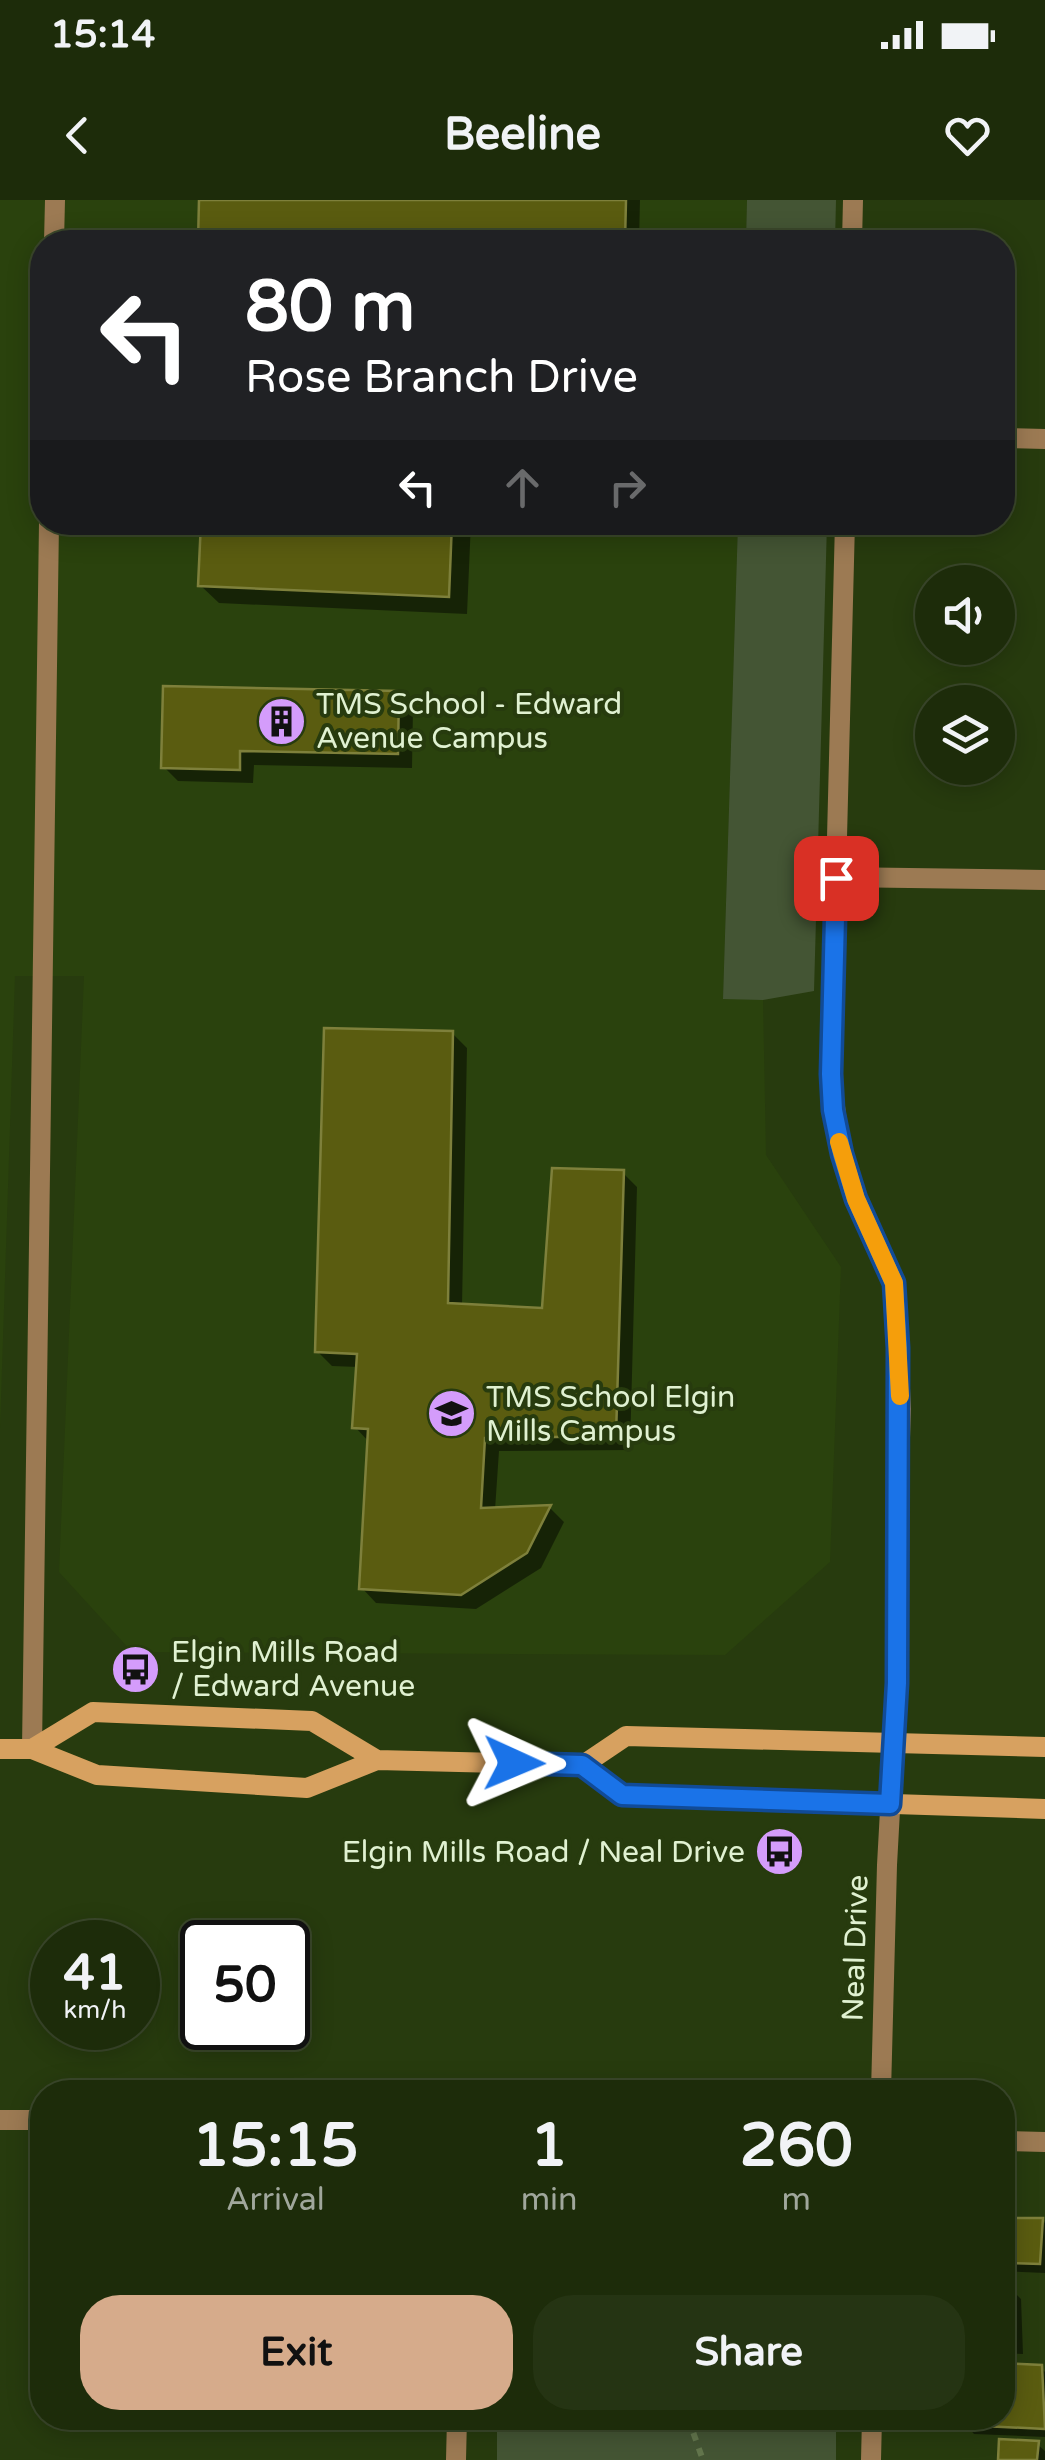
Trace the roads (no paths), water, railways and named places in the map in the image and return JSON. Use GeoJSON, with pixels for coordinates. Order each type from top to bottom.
{"type":"FeatureCollection","features":[{"type":"Feature","properties":{"kind":"main road"},"geometry":{"type":"LineString","coordinates":[[32,1749],[93,1712],[312,1722],[377,1760]]}},
{"type":"Feature","properties":{"kind":"main road"},"geometry":{"type":"LineString","coordinates":[[0,1750],[32,1749],[97,1774],[307,1788],[377,1760],[582,1765],[626,1736],[1045,1746]]}},
{"type":"Feature","properties":{"kind":"main road"},"geometry":{"type":"LineString","coordinates":[[582,1765],[622,1795],[1045,1809]]}},
{"type":"Feature","properties":{"kind":"street"},"geometry":{"type":"LineString","coordinates":[[54,230],[55,200]]}},
{"type":"Feature","properties":{"kind":"street"},"geometry":{"type":"LineString","coordinates":[[852,230],[853,200]]}},
{"type":"Feature","properties":{"kind":"street"},"geometry":{"type":"LineString","coordinates":[[1015,438],[1045,439]]}},
{"type":"Feature","properties":{"kind":"street"},"geometry":{"type":"LineString","coordinates":[[32,1749],[49,535]]}},
{"type":"Feature","properties":{"kind":"street","name":"Neal Drive"},"geometry":{"type":"LineString","coordinates":[[845,535],[833,1110],[856,1199],[894,1283],[900,1409],[894,1742],[881,2080]]}},
{"type":"Feature","properties":{"kind":"street"},"geometry":{"type":"LineString","coordinates":[[836,878],[1045,880]]}},
{"type":"Feature","properties":{"kind":"street"},"geometry":{"type":"LineString","coordinates":[[0,2120],[30,2120]]}},
{"type":"Feature","properties":{"kind":"street"},"geometry":{"type":"LineString","coordinates":[[1015,2141],[1045,2142]]}},
{"type":"Feature","properties":{"kind":"street"},"geometry":{"type":"LineString","coordinates":[[456,2460],[457,2430]]}},
{"type":"Feature","properties":{"kind":"street"},"geometry":{"type":"LineString","coordinates":[[871,2460],[872,2430]]}},
{"type":"Feature","properties":{"kind":"place","name":"TMS School - Edward Avenue Campus"},"geometry":{"type":"Point","coordinates":[281,721]}},
{"type":"Feature","properties":{"kind":"place","name":"TMS School Elgin Mills Campus"},"geometry":{"type":"Point","coordinates":[451,1414]}},
{"type":"Feature","properties":{"kind":"place","name":"Elgin Mills Road / Edward Avenue"},"geometry":{"type":"Point","coordinates":[136,1669]}},
{"type":"Feature","properties":{"kind":"place","name":"Elgin Mills Road / Neal Drive"},"geometry":{"type":"Point","coordinates":[780,1852]}}]}
